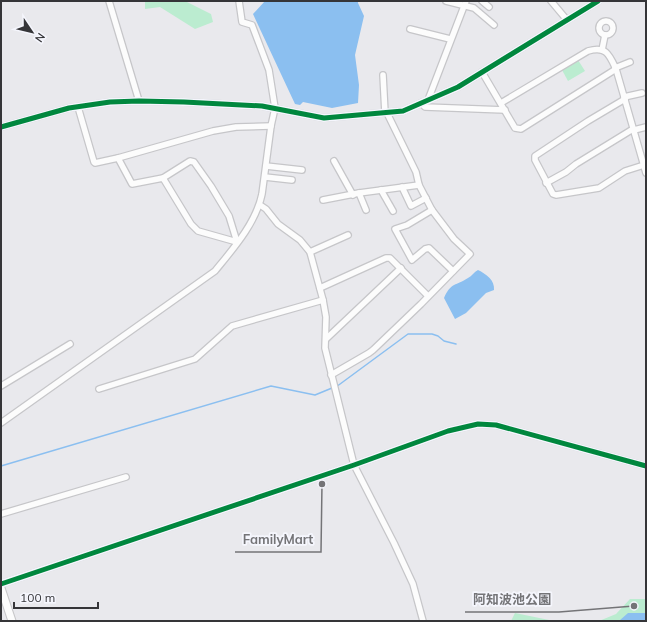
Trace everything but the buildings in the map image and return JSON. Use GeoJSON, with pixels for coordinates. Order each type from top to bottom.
{"type":"FeatureCollection","features":[{"type":"Feature","properties":{"kind":"main road"},"geometry":{"type":"LineString","coordinates":[[1,588],[12,621]]}},
{"type":"Feature","properties":{"kind":"street"},"geometry":{"type":"LineString","coordinates":[[109,1],[139,101]]}},
{"type":"Feature","properties":{"kind":"street"},"geometry":{"type":"LineString","coordinates":[[1,423],[215,271],[235,247],[255,217],[260,205],[271,126],[275,108],[269,70],[252,25],[242,22],[239,1]]}},
{"type":"Feature","properties":{"kind":"street"},"geometry":{"type":"LineString","coordinates":[[446,1],[465,3],[474,8],[494,25]]}},
{"type":"Feature","properties":{"kind":"street"},"geometry":{"type":"LineString","coordinates":[[482,1],[489,7]]}},
{"type":"Feature","properties":{"kind":"street"},"geometry":{"type":"LineString","coordinates":[[552,1],[567,20]]}},
{"type":"Feature","properties":{"kind":"street"},"geometry":{"type":"LineString","coordinates":[[1,127],[61,110],[110,102],[139,101],[239,104],[275,108],[311,117],[324,118],[403,111],[458,87],[598,1]]}},
{"type":"Feature","properties":{"kind":"street"},"geometry":{"type":"LineString","coordinates":[[428,100],[465,3]]}},
{"type":"Feature","properties":{"kind":"street"},"geometry":{"type":"LineString","coordinates":[[410,29],[450,39]]}},
{"type":"Feature","properties":{"kind":"street"},"geometry":{"type":"LineString","coordinates":[[602,50],[605,35]]}},
{"type":"Feature","properties":{"kind":"street"},"geometry":{"type":"LineString","coordinates":[[501,103],[588,51],[594,49],[602,50],[608,54],[615,68],[646,173]]}},
{"type":"Feature","properties":{"kind":"street"},"geometry":{"type":"LineString","coordinates":[[482,72],[515,128],[521,128],[615,68],[630,62]]}},
{"type":"Feature","properties":{"kind":"street"},"geometry":{"type":"LineString","coordinates":[[331,375],[369,354],[470,254],[454,239],[432,210],[419,185],[416,172],[386,113],[383,75]]}},
{"type":"Feature","properties":{"kind":"street"},"geometry":{"type":"LineString","coordinates":[[642,93],[624,98],[535,156],[534,160],[546,183],[553,194],[556,195],[599,188],[625,170],[645,166]]}},
{"type":"Feature","properties":{"kind":"street"},"geometry":{"type":"LineString","coordinates":[[421,103],[425,107],[504,110]]}},
{"type":"Feature","properties":{"kind":"street"},"geometry":{"type":"LineString","coordinates":[[78,107],[95,163],[213,131],[236,127],[271,126]]}},
{"type":"Feature","properties":{"kind":"street"},"geometry":{"type":"LineString","coordinates":[[546,183],[633,130],[646,127]]}},
{"type":"Feature","properties":{"kind":"street"},"geometry":{"type":"LineString","coordinates":[[118,158],[132,184],[164,178],[190,161],[194,162],[211,186],[229,216],[237,242]]}},
{"type":"Feature","properties":{"kind":"street"},"geometry":{"type":"LineString","coordinates":[[334,161],[366,210]]}},
{"type":"Feature","properties":{"kind":"street"},"geometry":{"type":"LineString","coordinates":[[266,166],[302,170]]}},
{"type":"Feature","properties":{"kind":"street"},"geometry":{"type":"LineString","coordinates":[[265,177],[292,180]]}},
{"type":"Feature","properties":{"kind":"street"},"geometry":{"type":"LineString","coordinates":[[164,178],[191,224],[198,231],[237,242]]}},
{"type":"Feature","properties":{"kind":"street"},"geometry":{"type":"LineString","coordinates":[[323,200],[419,185]]}},
{"type":"Feature","properties":{"kind":"street"},"geometry":{"type":"LineString","coordinates":[[402,187],[412,206],[426,198]]}},
{"type":"Feature","properties":{"kind":"street"},"geometry":{"type":"LineString","coordinates":[[381,190],[393,211]]}},
{"type":"Feature","properties":{"kind":"street"},"geometry":{"type":"LineString","coordinates":[[260,205],[266,209],[278,224],[300,240],[310,252],[326,317],[325,348],[354,465],[413,584],[423,621]]}},
{"type":"Feature","properties":{"kind":"street"},"geometry":{"type":"LineString","coordinates":[[432,210],[407,225],[395,230],[412,260],[425,249],[429,248],[452,271]]}},
{"type":"Feature","properties":{"kind":"street"},"geometry":{"type":"LineString","coordinates":[[310,252],[348,235]]}},
{"type":"Feature","properties":{"kind":"street"},"geometry":{"type":"LineString","coordinates":[[320,288],[386,258],[390,258],[428,296]]}},
{"type":"Feature","properties":{"kind":"street"},"geometry":{"type":"LineString","coordinates":[[326,339],[401,268]]}},
{"type":"Feature","properties":{"kind":"street"},"geometry":{"type":"LineString","coordinates":[[99,389],[195,359],[232,326],[323,300]]}},
{"type":"Feature","properties":{"kind":"street"},"geometry":{"type":"LineString","coordinates":[[1,386],[70,344]]}},
{"type":"Feature","properties":{"kind":"street"},"geometry":{"type":"LineString","coordinates":[[1,584],[354,465],[448,431],[478,424],[496,425],[646,466]]}},
{"type":"Feature","properties":{"kind":"street"},"geometry":{"type":"LineString","coordinates":[[1,514],[126,477]]}},
{"type":"Feature","properties":{"kind":"green space"},"geometry":{"type":"Polygon","coordinates":[[[145,1],[185,1],[211,14],[213,22],[195,29],[160,7],[145,9],[145,1]]]}},
{"type":"Feature","properties":{"kind":"green space"},"geometry":{"type":"Polygon","coordinates":[[[578,60],[585,71],[568,81],[562,70],[578,60]]]}},
{"type":"Feature","properties":{"kind":"green space"},"geometry":{"type":"Polygon","coordinates":[[[630,599],[646,599],[646,621],[599,621],[616,614],[630,599]]]}},
{"type":"Feature","properties":{"kind":"green space"},"geometry":{"type":"Polygon","coordinates":[[[515,613],[554,621],[511,621],[515,613]]]}},
{"type":"Feature","properties":{"kind":"water"},"geometry":{"type":"Polygon","coordinates":[[[265,1],[358,1],[364,16],[355,55],[359,85],[358,103],[332,108],[303,102],[300,105],[295,104],[253,14],[265,1]]]}},
{"type":"Feature","properties":{"kind":"water"},"geometry":{"type":"Polygon","coordinates":[[[478,270],[487,275],[491,280],[494,290],[486,293],[466,313],[455,319],[444,298],[449,289],[478,270]]]}},
{"type":"Feature","properties":{"kind":"water"},"geometry":{"type":"Polygon","coordinates":[[[628,613],[646,613],[646,621],[619,621],[628,613]]]}},
{"type":"Feature","properties":{"kind":"waterway"},"geometry":{"type":"LineString","coordinates":[[336,387],[408,334],[432,334],[438,336],[444,341],[456,344]]}},
{"type":"Feature","properties":{"kind":"waterway"},"geometry":{"type":"LineString","coordinates":[[1,466],[271,386],[315,395],[332,388]]}},
{"type":"Feature","properties":{"kind":"cycle path"},"geometry":{"type":"LineString","coordinates":[[1,127],[69,108],[110,102],[184,102],[262,106],[324,118],[403,111],[458,87],[598,1]]}},
{"type":"Feature","properties":{"kind":"cycle path"},"geometry":{"type":"LineString","coordinates":[[1,584],[354,465],[448,431],[478,424],[496,425],[646,466]]}},
{"type":"Feature","properties":{"kind":"place","name":"FamilyMart"},"geometry":{"type":"Point","coordinates":[322,484]}},
{"type":"Feature","properties":{"kind":"place","name":"阿知波池公園"},"geometry":{"type":"Point","coordinates":[634,606]}}]}
